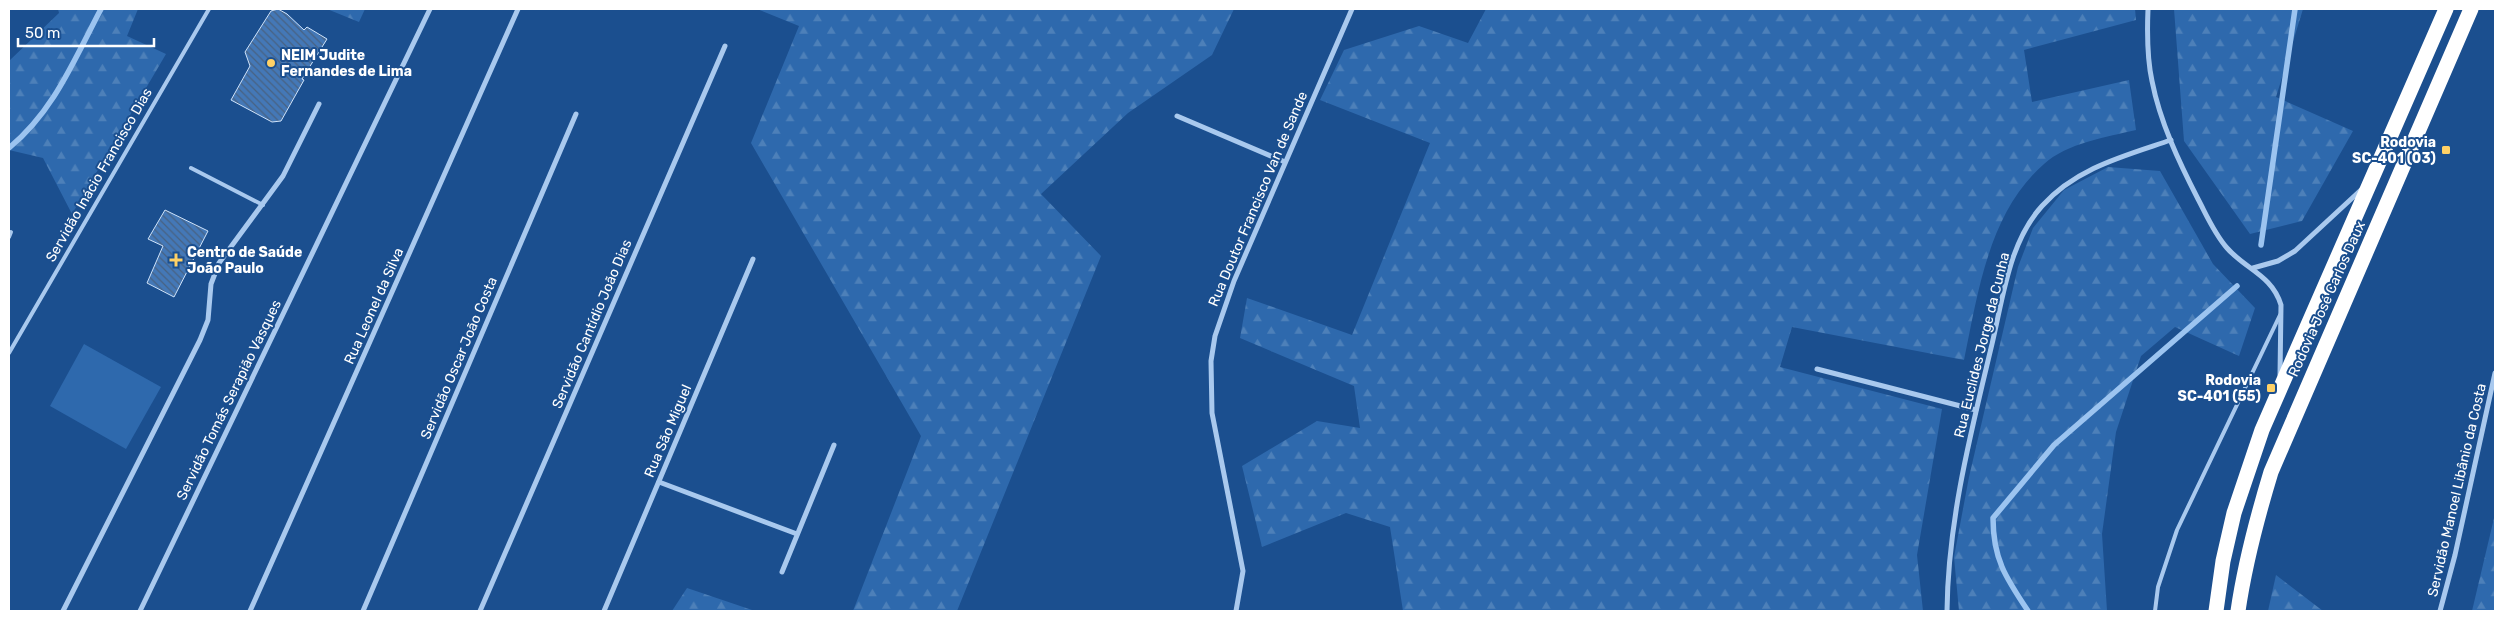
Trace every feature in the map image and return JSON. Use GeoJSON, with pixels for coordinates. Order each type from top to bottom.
{"type":"FeatureCollection","features":[{"type":"Feature","properties":{"kind":"highway","name":"Rodovia José Carlos Daux"},"geometry":{"type":"LineString","coordinates":[[2216,611],[2223,561],[2234,513],[2259,439],[2446,9]]}},
{"type":"Feature","properties":{"kind":"highway","name":"Rodovia José Carlos Daux"},"geometry":{"type":"LineString","coordinates":[[2238,611],[2244,571],[2255,522],[2271,472],[2471,9]]}},
{"type":"Feature","properties":{"kind":"street","name":"Servidão Tomás Serapião Vasques"},"geometry":{"type":"LineString","coordinates":[[140,611],[430,9]]}},
{"type":"Feature","properties":{"kind":"street","name":"Rua Leonel da Silva"},"geometry":{"type":"LineString","coordinates":[[250,611],[518,9]]}},
{"type":"Feature","properties":{"kind":"street","name":"Rua Doutor Francisco Van de Sande"},"geometry":{"type":"LineString","coordinates":[[1236,611],[1242,572],[1212,413],[1211,361],[1225,302],[1352,9]]}},
{"type":"Feature","properties":{"kind":"street"},"geometry":{"type":"LineString","coordinates":[[2148,9],[2148,52],[2152,81],[2181,166],[2217,236],[2232,254],[2253,268],[2272,286],[2278,295],[2281,313],[2280,387]]}},
{"type":"Feature","properties":{"kind":"street","name":"Servidão Cantídio João Dias"},"geometry":{"type":"LineString","coordinates":[[480,611],[725,46]]}},
{"type":"Feature","properties":{"kind":"street"},"geometry":{"type":"LineString","coordinates":[[63,611],[203,335],[208,320],[214,273],[219,263],[263,205],[287,169],[319,104]]}},
{"type":"Feature","properties":{"kind":"street","name":"Servidão Oscar João Costa"},"geometry":{"type":"LineString","coordinates":[[363,611],[576,114]]}},
{"type":"Feature","properties":{"kind":"street"},"geometry":{"type":"LineString","coordinates":[[1177,116],[1285,162]]}},
{"type":"Feature","properties":{"kind":"street","name":"Rua Euclides Jorge da Cunha"},"geometry":{"type":"LineString","coordinates":[[1946,611],[1955,508],[1976,410],[2011,267],[2027,226],[2041,207],[2076,176],[2100,165],[2171,140]]}},
{"type":"Feature","properties":{"kind":"street"},"geometry":{"type":"LineString","coordinates":[[2253,268],[2278,261],[2295,252],[2373,178]]}},
{"type":"Feature","properties":{"kind":"street","name":"Rua São Miguel"},"geometry":{"type":"LineString","coordinates":[[604,611],[753,259]]}},
{"type":"Feature","properties":{"kind":"street"},"geometry":{"type":"LineString","coordinates":[[1817,369],[1976,410]]}},
{"type":"Feature","properties":{"kind":"street","name":"Servidão Manoel Libânio da Costa"},"geometry":{"type":"LineString","coordinates":[[2440,611],[2459,537],[2495,373]]}},
{"type":"Feature","properties":{"kind":"street"},"geometry":{"type":"LineString","coordinates":[[782,572],[834,445]]}},
{"type":"Feature","properties":{"kind":"street"},"geometry":{"type":"LineString","coordinates":[[659,482],[797,534]]}},
{"type":"Feature","properties":{"kind":"lane","name":"Servidão Inácio Francisco Dias"},"geometry":{"type":"LineString","coordinates":[[9,353],[209,9]]}},
{"type":"Feature","properties":{"kind":"lane"},"geometry":{"type":"LineString","coordinates":[[191,168],[263,205]]}},
{"type":"Feature","properties":{"kind":"lane"},"geometry":{"type":"LineString","coordinates":[[2155,611],[2158,587],[2177,530],[2281,313]]}},
{"type":"Feature","properties":{"kind":"green space"},"geometry":{"type":"Polygon","coordinates":[[[58,9],[138,9],[127,36],[166,54],[72,214],[43,158],[9,150],[9,61],[59,13],[58,9]]]}},
{"type":"Feature","properties":{"kind":"green space"},"geometry":{"type":"Polygon","coordinates":[[[327,9],[365,9],[359,22],[327,9]]]}},
{"type":"Feature","properties":{"kind":"green space"},"geometry":{"type":"Polygon","coordinates":[[[757,9],[1234,9],[1212,55],[1128,113],[1041,194],[1101,256],[957,611],[853,611],[921,436],[751,143],[799,26],[757,9]]]}},
{"type":"Feature","properties":{"kind":"green space"},"geometry":{"type":"Polygon","coordinates":[[[1486,9],[2135,9],[2136,20],[2024,50],[2032,102],[2129,80],[2136,130],[2100,138],[2064,151],[2044,164],[2025,183],[2010,205],[1998,229],[1989,254],[1981,281],[1964,360],[1792,327],[1780,367],[1942,409],[1917,555],[1923,611],[1403,611],[1390,527],[1346,513],[1262,547],[1242,466],[1317,421],[1360,428],[1354,386],[1240,338],[1247,298],[1352,335],[1430,143],[1320,100],[1344,50],[1419,26],[1468,43],[1486,9]]]}},
{"type":"Feature","properties":{"kind":"green space"},"geometry":{"type":"Polygon","coordinates":[[[2174,9],[2303,9],[2276,97],[2353,131],[2302,221],[2250,234],[2184,141],[2174,9]]]}},
{"type":"Feature","properties":{"kind":"green space"},"geometry":{"type":"Polygon","coordinates":[[[2108,167],[2160,171],[2213,264],[2255,308],[2239,356],[2175,327],[2141,356],[2116,432],[2102,534],[2107,611],[1959,611],[1954,557],[1969,477],[2018,267],[2033,228],[2064,190],[2108,167]]]}},
{"type":"Feature","properties":{"kind":"green space"},"geometry":{"type":"Polygon","coordinates":[[[84,344],[161,387],[126,449],[50,406],[84,344]]]}},
{"type":"Feature","properties":{"kind":"green space"},"geometry":{"type":"Polygon","coordinates":[[[2495,514],[2495,611],[2472,611],[2495,514]]]}},
{"type":"Feature","properties":{"kind":"green space"},"geometry":{"type":"Polygon","coordinates":[[[2276,575],[2323,611],[2268,611],[2276,575]]]}},
{"type":"Feature","properties":{"kind":"green space"},"geometry":{"type":"Polygon","coordinates":[[[687,588],[755,611],[672,611],[687,588]]]}},
{"type":"Feature","properties":{"kind":"building","name":"NEIM Judite Fernandes de Lima"},"geometry":{"type":"Polygon","coordinates":[[[278,9],[287,14],[304,30],[307,27],[327,39],[302,79],[304,80],[281,121],[272,122],[231,100],[250,66],[245,52],[271,11],[278,9]]]}},
{"type":"Feature","properties":{"kind":"building","name":"Centro de Saúde João Paulo"},"geometry":{"type":"Polygon","coordinates":[[[165,210],[208,231],[174,297],[147,283],[163,246],[148,239],[165,210]]]}},
{"type":"Feature","properties":{"kind":"waterway"},"geometry":{"type":"LineString","coordinates":[[9,148],[39,118],[51,101],[72,66],[101,9]]}},
{"type":"Feature","properties":{"kind":"waterway"},"geometry":{"type":"LineString","coordinates":[[2261,245],[2295,9]]}},
{"type":"Feature","properties":{"kind":"waterway"},"geometry":{"type":"LineString","coordinates":[[2028,611],[2007,578],[1998,557],[1993,518],[2054,445],[2237,286]]}},
{"type":"Feature","properties":{"kind":"place","name":"NEIM Judite Fernandes de Lima"},"geometry":{"type":"Point","coordinates":[271,63]}},
{"type":"Feature","properties":{"kind":"place","name":"Rodovia SC-401 (03)"},"geometry":{"type":"Point","coordinates":[2446,150]}},
{"type":"Feature","properties":{"kind":"place","name":"Centro de Saúde João Paulo"},"geometry":{"type":"Point","coordinates":[176,260]}},
{"type":"Feature","properties":{"kind":"place","name":"Rodovia SC-401 (55)"},"geometry":{"type":"Point","coordinates":[2271,388]}}]}
